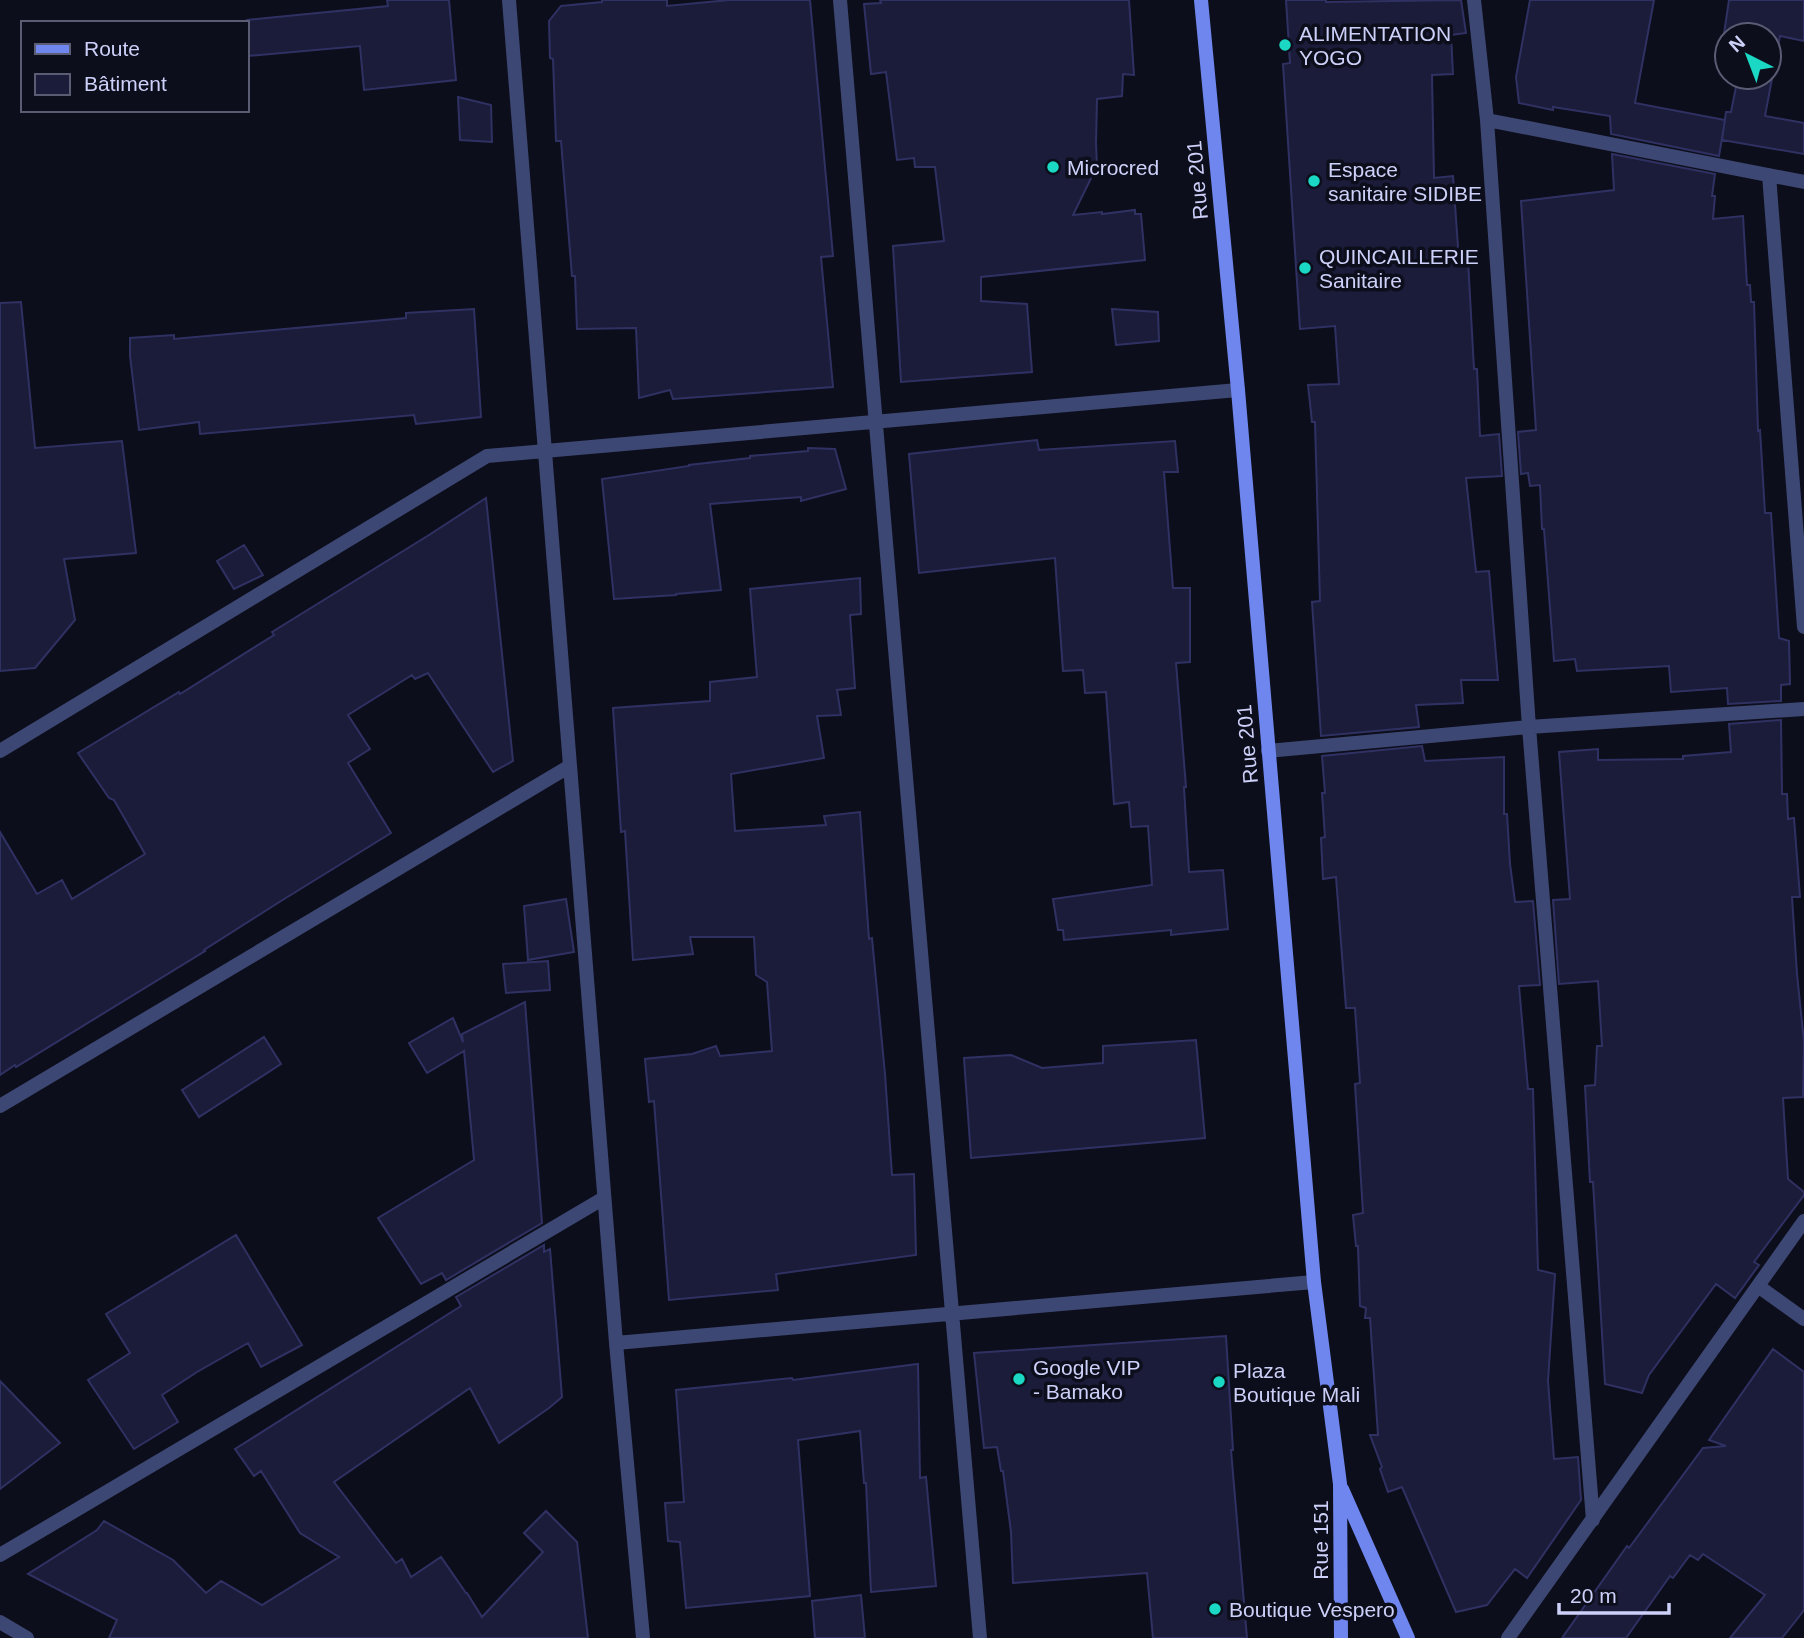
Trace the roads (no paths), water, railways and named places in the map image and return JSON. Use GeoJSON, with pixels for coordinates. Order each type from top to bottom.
{"type":"FeatureCollection","features":[{"type":"Feature","properties":{"kind":"main road","name":"Rue 201"},"geometry":{"type":"LineString","coordinates":[[1201,0],[1238,390],[1314,1282],[1340,1484]]}},
{"type":"Feature","properties":{"kind":"main road","name":"Rue 151"},"geometry":{"type":"LineString","coordinates":[[1340,1484],[1341,1638]]}},
{"type":"Feature","properties":{"kind":"main road"},"geometry":{"type":"LineString","coordinates":[[1340,1484],[1408,1638]]}},
{"type":"Feature","properties":{"kind":"street"},"geometry":{"type":"LineString","coordinates":[[509,0],[604,1198],[643,1638]]}},
{"type":"Feature","properties":{"kind":"street"},"geometry":{"type":"LineString","coordinates":[[840,0],[950,1314],[980,1638]]}},
{"type":"Feature","properties":{"kind":"street"},"geometry":{"type":"LineString","coordinates":[[1474,0],[1487,120],[1529,727],[1593,1520]]}},
{"type":"Feature","properties":{"kind":"street"},"geometry":{"type":"LineString","coordinates":[[1487,120],[1804,182]]}},
{"type":"Feature","properties":{"kind":"street"},"geometry":{"type":"LineString","coordinates":[[1769,175],[1804,627]]}},
{"type":"Feature","properties":{"kind":"street"},"geometry":{"type":"LineString","coordinates":[[0,751],[487,456],[1238,390]]}},
{"type":"Feature","properties":{"kind":"street"},"geometry":{"type":"LineString","coordinates":[[1268,751],[1529,727],[1804,709]]}},
{"type":"Feature","properties":{"kind":"street"},"geometry":{"type":"LineString","coordinates":[[0,1106],[570,766]]}},
{"type":"Feature","properties":{"kind":"street"},"geometry":{"type":"LineString","coordinates":[[0,1555],[604,1198]]}},
{"type":"Feature","properties":{"kind":"street"},"geometry":{"type":"LineString","coordinates":[[1508,1638],[1804,1221]]}},
{"type":"Feature","properties":{"kind":"street"},"geometry":{"type":"LineString","coordinates":[[616,1343],[1314,1282]]}},
{"type":"Feature","properties":{"kind":"street"},"geometry":{"type":"LineString","coordinates":[[1758,1286],[1804,1319]]}},
{"type":"Feature","properties":{"kind":"street"},"geometry":{"type":"LineString","coordinates":[[0,1622],[27,1638]]}},
{"type":"Feature","properties":{"kind":"place","name":"ALIMENTATION YOGO"},"geometry":{"type":"Point","coordinates":[1285,45]}},
{"type":"Feature","properties":{"kind":"place","name":"Microcred"},"geometry":{"type":"Point","coordinates":[1053,167]}},
{"type":"Feature","properties":{"kind":"place","name":"Espace sanitaire SIDIBE"},"geometry":{"type":"Point","coordinates":[1314,181]}},
{"type":"Feature","properties":{"kind":"place","name":"QUINCAILLERIE Sanitaire"},"geometry":{"type":"Point","coordinates":[1305,268]}},
{"type":"Feature","properties":{"kind":"place","name":"Google VIP - Bamako"},"geometry":{"type":"Point","coordinates":[1019,1379]}},
{"type":"Feature","properties":{"kind":"place","name":"Plaza Boutique Mali"},"geometry":{"type":"Point","coordinates":[1219,1382]}},
{"type":"Feature","properties":{"kind":"place","name":"Boutique Vespero"},"geometry":{"type":"Point","coordinates":[1215,1609]}}]}
